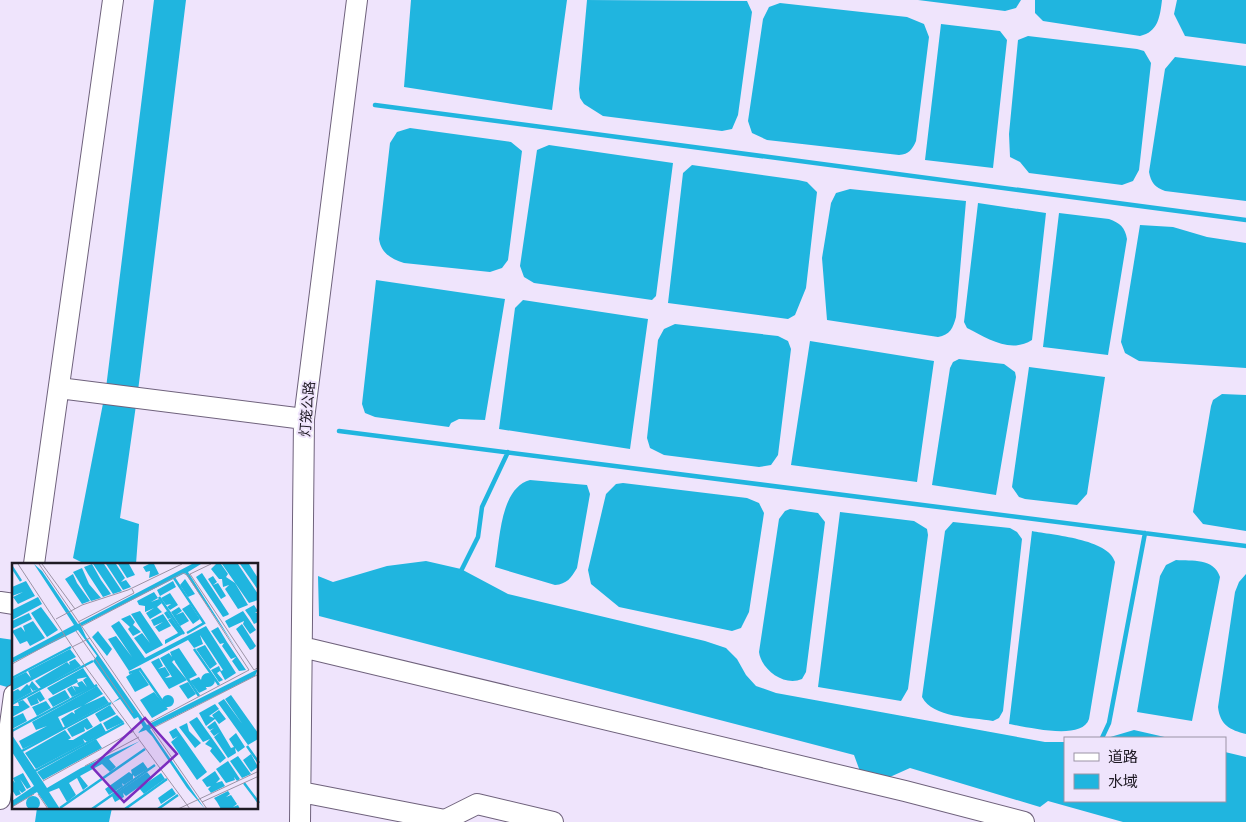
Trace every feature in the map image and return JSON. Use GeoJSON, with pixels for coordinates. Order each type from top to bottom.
{"type":"FeatureCollection","features":[{"type":"Feature","properties":{"kind":"street"},"geometry":{"type":"LineString","coordinates":[[34,563],[113,0]]}},
{"type":"Feature","properties":{"kind":"street","name":"灯笼公路"},"geometry":{"type":"LineString","coordinates":[[300,822],[304,418],[357,0]]}},
{"type":"Feature","properties":{"kind":"street"},"geometry":{"type":"LineString","coordinates":[[59,388],[304,418]]}},
{"type":"Feature","properties":{"kind":"street"},"geometry":{"type":"LineString","coordinates":[[302,647],[896,788],[1024,822]]}},
{"type":"Feature","properties":{"kind":"street"},"geometry":{"type":"LineString","coordinates":[[0,798],[8,707]]}},
{"type":"Feature","properties":{"kind":"street"},"geometry":{"type":"LineString","coordinates":[[300,792],[445,820],[477,804],[553,822]]}},
{"type":"Feature","properties":{"kind":"water"},"geometry":{"type":"Polygon","coordinates":[[[154,0],[186,0],[138,391],[120,518],[139,524],[136,563],[83,563],[73,558],[106,388],[154,0]]]}},
{"type":"Feature","properties":{"kind":"water"},"geometry":{"type":"Polygon","coordinates":[[[411,0],[567,0],[552,110],[404,87],[411,0]]]}},
{"type":"Feature","properties":{"kind":"water"},"geometry":{"type":"Polygon","coordinates":[[[587,0],[747,1],[752,12],[738,115],[732,129],[722,131],[603,116],[584,104],[580,98],[579,89],[587,0]]]}},
{"type":"Feature","properties":{"kind":"water"},"geometry":{"type":"Polygon","coordinates":[[[918,0],[1021,0],[1016,8],[1005,11],[918,0]]]}},
{"type":"Feature","properties":{"kind":"water"},"geometry":{"type":"Polygon","coordinates":[[[1035,0],[1162,0],[1157,23],[1151,31],[1140,36],[1043,21],[1035,13],[1035,0]]]}},
{"type":"Feature","properties":{"kind":"water"},"geometry":{"type":"Polygon","coordinates":[[[1177,0],[1246,0],[1246,44],[1185,36],[1174,14],[1177,0]]]}},
{"type":"Feature","properties":{"kind":"water"},"geometry":{"type":"Polygon","coordinates":[[[780,3],[907,17],[924,24],[929,37],[916,141],[910,151],[899,155],[767,140],[752,133],[748,121],[763,19],[769,7],[780,3]]]}},
{"type":"Feature","properties":{"kind":"water"},"geometry":{"type":"Polygon","coordinates":[[[941,24],[1000,31],[1007,40],[993,168],[925,160],[941,24]]]}},
{"type":"Feature","properties":{"kind":"water"},"geometry":{"type":"Polygon","coordinates":[[[1028,36],[1144,51],[1151,63],[1139,170],[1133,181],[1122,185],[1029,173],[1020,162],[1010,157],[1009,134],[1018,40],[1028,36]]]}},
{"type":"Feature","properties":{"kind":"water"},"geometry":{"type":"Polygon","coordinates":[[[1175,57],[1246,66],[1246,201],[1165,191],[1152,182],[1149,172],[1165,69],[1175,57]]]}},
{"type":"Feature","properties":{"kind":"water"},"geometry":{"type":"Polygon","coordinates":[[[410,128],[511,142],[522,151],[508,260],[502,268],[490,272],[404,263],[395,260],[384,252],[379,239],[390,143],[397,132],[410,128]]]}},
{"type":"Feature","properties":{"kind":"water"},"geometry":{"type":"Polygon","coordinates":[[[549,145],[673,163],[656,296],[652,300],[534,283],[524,277],[520,266],[537,150],[549,145]]]}},
{"type":"Feature","properties":{"kind":"water"},"geometry":{"type":"Polygon","coordinates":[[[692,165],[798,180],[807,182],[817,192],[806,288],[795,315],[788,319],[668,303],[683,173],[692,165]]]}},
{"type":"Feature","properties":{"kind":"water"},"geometry":{"type":"Polygon","coordinates":[[[850,189],[966,201],[956,317],[952,328],[945,335],[938,337],[827,320],[822,258],[831,203],[836,193],[850,189]]]}},
{"type":"Feature","properties":{"kind":"water"},"geometry":{"type":"Polygon","coordinates":[[[978,203],[1046,213],[1032,340],[1024,344],[1007,345],[999,343],[967,328],[964,322],[978,203]]]}},
{"type":"Feature","properties":{"kind":"water"},"geometry":{"type":"Polygon","coordinates":[[[1059,213],[1109,219],[1116,222],[1125,231],[1127,239],[1108,355],[1043,347],[1059,213]]]}},
{"type":"Feature","properties":{"kind":"water"},"geometry":{"type":"Polygon","coordinates":[[[1140,225],[1173,227],[1207,237],[1246,243],[1246,368],[1139,361],[1125,353],[1121,342],[1140,225]]]}},
{"type":"Feature","properties":{"kind":"water"},"geometry":{"type":"Polygon","coordinates":[[[376,280],[505,299],[485,420],[459,419],[451,423],[449,427],[375,417],[365,413],[362,404],[376,280]]]}},
{"type":"Feature","properties":{"kind":"water"},"geometry":{"type":"Polygon","coordinates":[[[523,300],[648,319],[630,449],[499,429],[515,308],[523,300]]]}},
{"type":"Feature","properties":{"kind":"water"},"geometry":{"type":"Polygon","coordinates":[[[675,324],[778,336],[788,341],[791,349],[778,455],[771,465],[759,467],[664,455],[650,448],[647,438],[658,340],[664,329],[675,324]]]}},
{"type":"Feature","properties":{"kind":"water"},"geometry":{"type":"Polygon","coordinates":[[[810,341],[934,361],[917,482],[791,465],[810,341]]]}},
{"type":"Feature","properties":{"kind":"water"},"geometry":{"type":"Polygon","coordinates":[[[959,359],[1004,364],[1015,372],[1016,377],[996,495],[932,485],[950,368],[953,362],[959,359]]]}},
{"type":"Feature","properties":{"kind":"water"},"geometry":{"type":"Polygon","coordinates":[[[1029,367],[1105,377],[1087,494],[1077,505],[1025,499],[1019,497],[1012,487],[1029,367]]]}},
{"type":"Feature","properties":{"kind":"water"},"geometry":{"type":"Polygon","coordinates":[[[1222,394],[1246,395],[1246,531],[1203,524],[1193,512],[1211,406],[1213,400],[1222,394]]]}},
{"type":"Feature","properties":{"kind":"water"},"geometry":{"type":"Polygon","coordinates":[[[530,480],[587,485],[590,494],[577,568],[573,575],[563,583],[555,585],[495,567],[500,530],[507,504],[520,485],[530,480]]]}},
{"type":"Feature","properties":{"kind":"water"},"geometry":{"type":"Polygon","coordinates":[[[623,483],[747,498],[759,503],[764,513],[749,612],[741,628],[732,631],[619,607],[591,584],[588,570],[606,494],[616,484],[623,483]]]}},
{"type":"Feature","properties":{"kind":"water"},"geometry":{"type":"Polygon","coordinates":[[[790,509],[818,513],[825,522],[806,672],[802,679],[795,681],[788,681],[774,675],[764,665],[759,652],[779,519],[785,511],[790,509]]]}},
{"type":"Feature","properties":{"kind":"water"},"geometry":{"type":"Polygon","coordinates":[[[840,512],[914,521],[927,529],[928,535],[908,689],[901,701],[818,687],[840,512]]]}},
{"type":"Feature","properties":{"kind":"water"},"geometry":{"type":"Polygon","coordinates":[[[953,522],[1010,528],[1017,532],[1022,539],[1003,711],[999,718],[993,721],[943,713],[927,704],[922,697],[945,531],[953,522]]]}},
{"type":"Feature","properties":{"kind":"water"},"geometry":{"type":"Polygon","coordinates":[[[1032,531],[1079,539],[1091,543],[1111,554],[1115,562],[1089,719],[1084,726],[1066,731],[1041,730],[1009,724],[1032,531]]]}},
{"type":"Feature","properties":{"kind":"water"},"geometry":{"type":"Polygon","coordinates":[[[1176,560],[1208,564],[1213,566],[1220,577],[1192,721],[1137,712],[1160,576],[1166,565],[1176,560]]]}},
{"type":"Feature","properties":{"kind":"water"},"geometry":{"type":"Polygon","coordinates":[[[426,561],[461,569],[508,594],[705,641],[726,648],[737,659],[746,675],[756,686],[776,693],[1045,742],[1064,742],[1064,802],[1226,802],[1226,752],[1246,757],[1246,822],[1123,822],[1048,801],[1040,807],[910,768],[881,781],[861,774],[854,755],[319,616],[318,576],[333,582],[387,566],[426,561]]]}},
{"type":"Feature","properties":{"kind":"water"},"geometry":{"type":"Polygon","coordinates":[[[1246,574],[1246,734],[1235,731],[1227,726],[1221,718],[1218,707],[1235,592],[1239,582],[1246,574]]]}},
{"type":"Feature","properties":{"kind":"water"},"geometry":{"type":"Polygon","coordinates":[[[0,638],[12,640],[12,688],[0,685],[0,638]]]}},
{"type":"Feature","properties":{"kind":"water"},"geometry":{"type":"Polygon","coordinates":[[[1134,730],[1165,737],[1110,737],[1134,730]]]}},
{"type":"Feature","properties":{"kind":"water"},"geometry":{"type":"Polygon","coordinates":[[[37,810],[112,810],[109,822],[35,822],[37,810]]]}},
{"type":"Feature","properties":{"kind":"waterway"},"geometry":{"type":"LineString","coordinates":[[375,105],[1246,220]]}},
{"type":"Feature","properties":{"kind":"waterway"},"geometry":{"type":"LineString","coordinates":[[339,431],[1246,546]]}},
{"type":"Feature","properties":{"kind":"waterway"},"geometry":{"type":"LineString","coordinates":[[460,573],[478,537],[482,507],[508,452]]}},
{"type":"Feature","properties":{"kind":"waterway"},"geometry":{"type":"LineString","coordinates":[[1102,737],[1109,723],[1145,533]]}}]}
